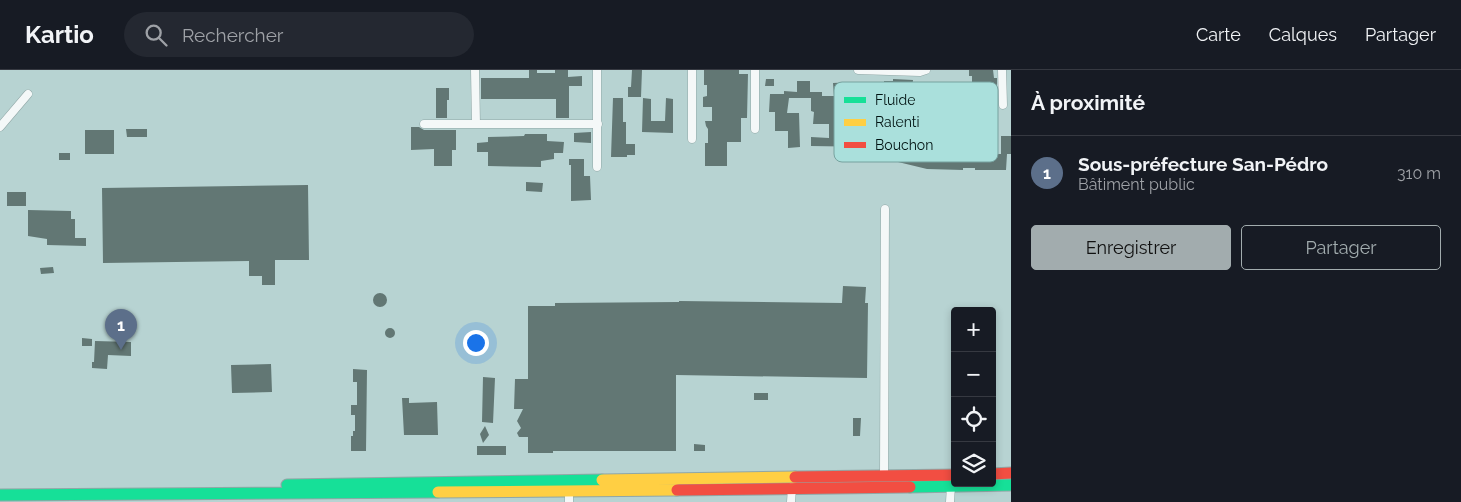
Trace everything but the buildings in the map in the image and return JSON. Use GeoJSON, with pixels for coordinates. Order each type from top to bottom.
{"type":"FeatureCollection","features":[{"type":"Feature","properties":{"kind":"main road"},"geometry":{"type":"LineString","coordinates":[[996,474],[1011,474]]}},
{"type":"Feature","properties":{"kind":"main road"},"geometry":{"type":"LineString","coordinates":[[569,492],[884,476],[951,480]]}},
{"type":"Feature","properties":{"kind":"main road"},"geometry":{"type":"LineString","coordinates":[[0,495],[569,492],[792,487],[951,480]]}},
{"type":"Feature","properties":{"kind":"main road"},"geometry":{"type":"LineString","coordinates":[[996,484],[1011,485]]}},
{"type":"Feature","properties":{"kind":"main road"},"geometry":{"type":"LineString","coordinates":[[0,488],[89,495]]}},
{"type":"Feature","properties":{"kind":"street"},"geometry":{"type":"LineString","coordinates":[[475,70],[476,124]]}},
{"type":"Feature","properties":{"kind":"street"},"geometry":{"type":"LineString","coordinates":[[597,70],[597,167]]}},
{"type":"Feature","properties":{"kind":"street"},"geometry":{"type":"LineString","coordinates":[[692,70],[692,139]]}},
{"type":"Feature","properties":{"kind":"street"},"geometry":{"type":"LineString","coordinates":[[755,70],[755,129]]}},
{"type":"Feature","properties":{"kind":"street"},"geometry":{"type":"LineString","coordinates":[[858,70],[920,72],[926,70]]}},
{"type":"Feature","properties":{"kind":"street"},"geometry":{"type":"LineString","coordinates":[[1002,70],[1003,105]]}},
{"type":"Feature","properties":{"kind":"street"},"geometry":{"type":"LineString","coordinates":[[0,127],[28,94]]}},
{"type":"Feature","properties":{"kind":"street"},"geometry":{"type":"LineString","coordinates":[[424,124],[598,124]]}},
{"type":"Feature","properties":{"kind":"street"},"geometry":{"type":"LineString","coordinates":[[884,476],[885,209]]}},
{"type":"Feature","properties":{"kind":"street"},"geometry":{"type":"LineString","coordinates":[[791,502],[792,487]]}},
{"type":"Feature","properties":{"kind":"street"},"geometry":{"type":"LineString","coordinates":[[950,502],[952,487]]}},
{"type":"Feature","properties":{"kind":"traffic: fast"},"geometry":{"type":"LineString","coordinates":[[287,485],[602,480]]}},
{"type":"Feature","properties":{"kind":"traffic: fast"},"geometry":{"type":"LineString","coordinates":[[910,487],[1011,485]]}},
{"type":"Feature","properties":{"kind":"traffic: fast"},"geometry":{"type":"LineString","coordinates":[[0,495],[438,492]]}},
{"type":"Feature","properties":{"kind":"traffic: slow"},"geometry":{"type":"LineString","coordinates":[[602,480],[795,477]]}},
{"type":"Feature","properties":{"kind":"traffic: slow"},"geometry":{"type":"LineString","coordinates":[[438,492],[677,490]]}},
{"type":"Feature","properties":{"kind":"traffic: jam"},"geometry":{"type":"LineString","coordinates":[[996,474],[1011,473]]}},
{"type":"Feature","properties":{"kind":"traffic: jam"},"geometry":{"type":"LineString","coordinates":[[795,477],[951,475]]}},
{"type":"Feature","properties":{"kind":"traffic: jam"},"geometry":{"type":"LineString","coordinates":[[677,490],[910,487]]}},
{"type":"Feature","properties":{"kind":"place","name":"Sous-préfecture San-Pédro"},"geometry":{"type":"Point","coordinates":[121,350]}}]}
